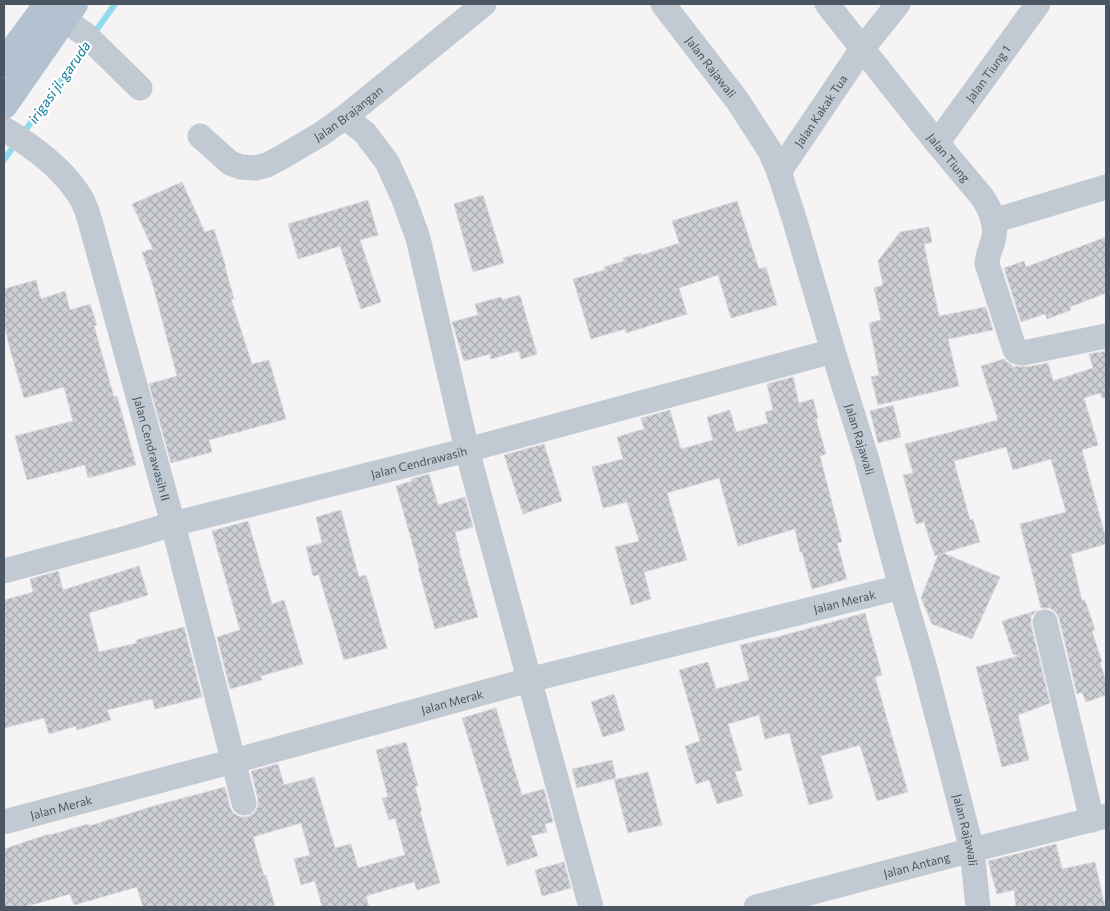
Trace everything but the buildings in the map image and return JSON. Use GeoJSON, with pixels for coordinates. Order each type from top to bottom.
{"type":"FeatureCollection","features":[{"type":"Feature","properties":{"kind":"main road"},"geometry":{"type":"LineString","coordinates":[[7,79],[61,9]]}},
{"type":"Feature","properties":{"kind":"street","name":"Jalan Brajangan"},"geometry":{"type":"LineString","coordinates":[[200,136],[230,163],[241,167],[254,168],[267,165],[321,134],[345,117],[484,4]]}},
{"type":"Feature","properties":{"kind":"street","name":"Jalan Rajawali"},"geometry":{"type":"LineString","coordinates":[[663,4],[737,100],[770,151],[779,172],[867,460],[926,674],[972,850],[978,907]]}},
{"type":"Feature","properties":{"kind":"street","name":"Jalan Tiung"},"geometry":{"type":"LineString","coordinates":[[827,4],[983,198],[994,221]]}},
{"type":"Feature","properties":{"kind":"street","name":"Jalan Kakak Tua"},"geometry":{"type":"LineString","coordinates":[[779,172],[862,49],[898,4]]}},
{"type":"Feature","properties":{"kind":"street","name":"Jalan Tiung 1"},"geometry":{"type":"LineString","coordinates":[[937,143],[1038,4]]}},
{"type":"Feature","properties":{"kind":"street"},"geometry":{"type":"LineString","coordinates":[[61,9],[140,88]]}},
{"type":"Feature","properties":{"kind":"street"},"geometry":{"type":"LineString","coordinates":[[345,117],[365,133],[387,162],[418,238],[467,450],[591,907]]}},
{"type":"Feature","properties":{"kind":"street","name":"Jalan Cendrawasih II"},"geometry":{"type":"LineString","coordinates":[[16,137],[50,162],[75,188],[86,207],[173,524],[244,803]]}},
{"type":"Feature","properties":{"kind":"street"},"geometry":{"type":"LineString","coordinates":[[1106,188],[994,221],[995,234],[987,259],[987,264],[1017,352],[1023,353],[1106,336]]}},
{"type":"Feature","properties":{"kind":"street","name":"Jalan Cendrawasih"},"geometry":{"type":"LineString","coordinates":[[4,571],[173,524],[467,450],[833,351]]}},
{"type":"Feature","properties":{"kind":"street","name":"Jalan Merak"},"geometry":{"type":"LineString","coordinates":[[4,822],[529,680],[901,587]]}},
{"type":"Feature","properties":{"kind":"street"},"geometry":{"type":"LineString","coordinates":[[1045,622],[1099,818]]}},
{"type":"Feature","properties":{"kind":"street","name":"Jalan Antang"},"geometry":{"type":"LineString","coordinates":[[756,907],[1099,818]]}},
{"type":"Feature","properties":{"kind":"waterway","name":"irigasi jl. garuda"},"geometry":{"type":"LineString","coordinates":[[93,35],[115,4]]}},
{"type":"Feature","properties":{"kind":"waterway","name":"irigasi jl. garuda"},"geometry":{"type":"LineString","coordinates":[[22,135],[87,44]]}},
{"type":"Feature","properties":{"kind":"waterway","name":"irigasi jl. garuda"},"geometry":{"type":"LineString","coordinates":[[4,160],[16,143]]}}]}
